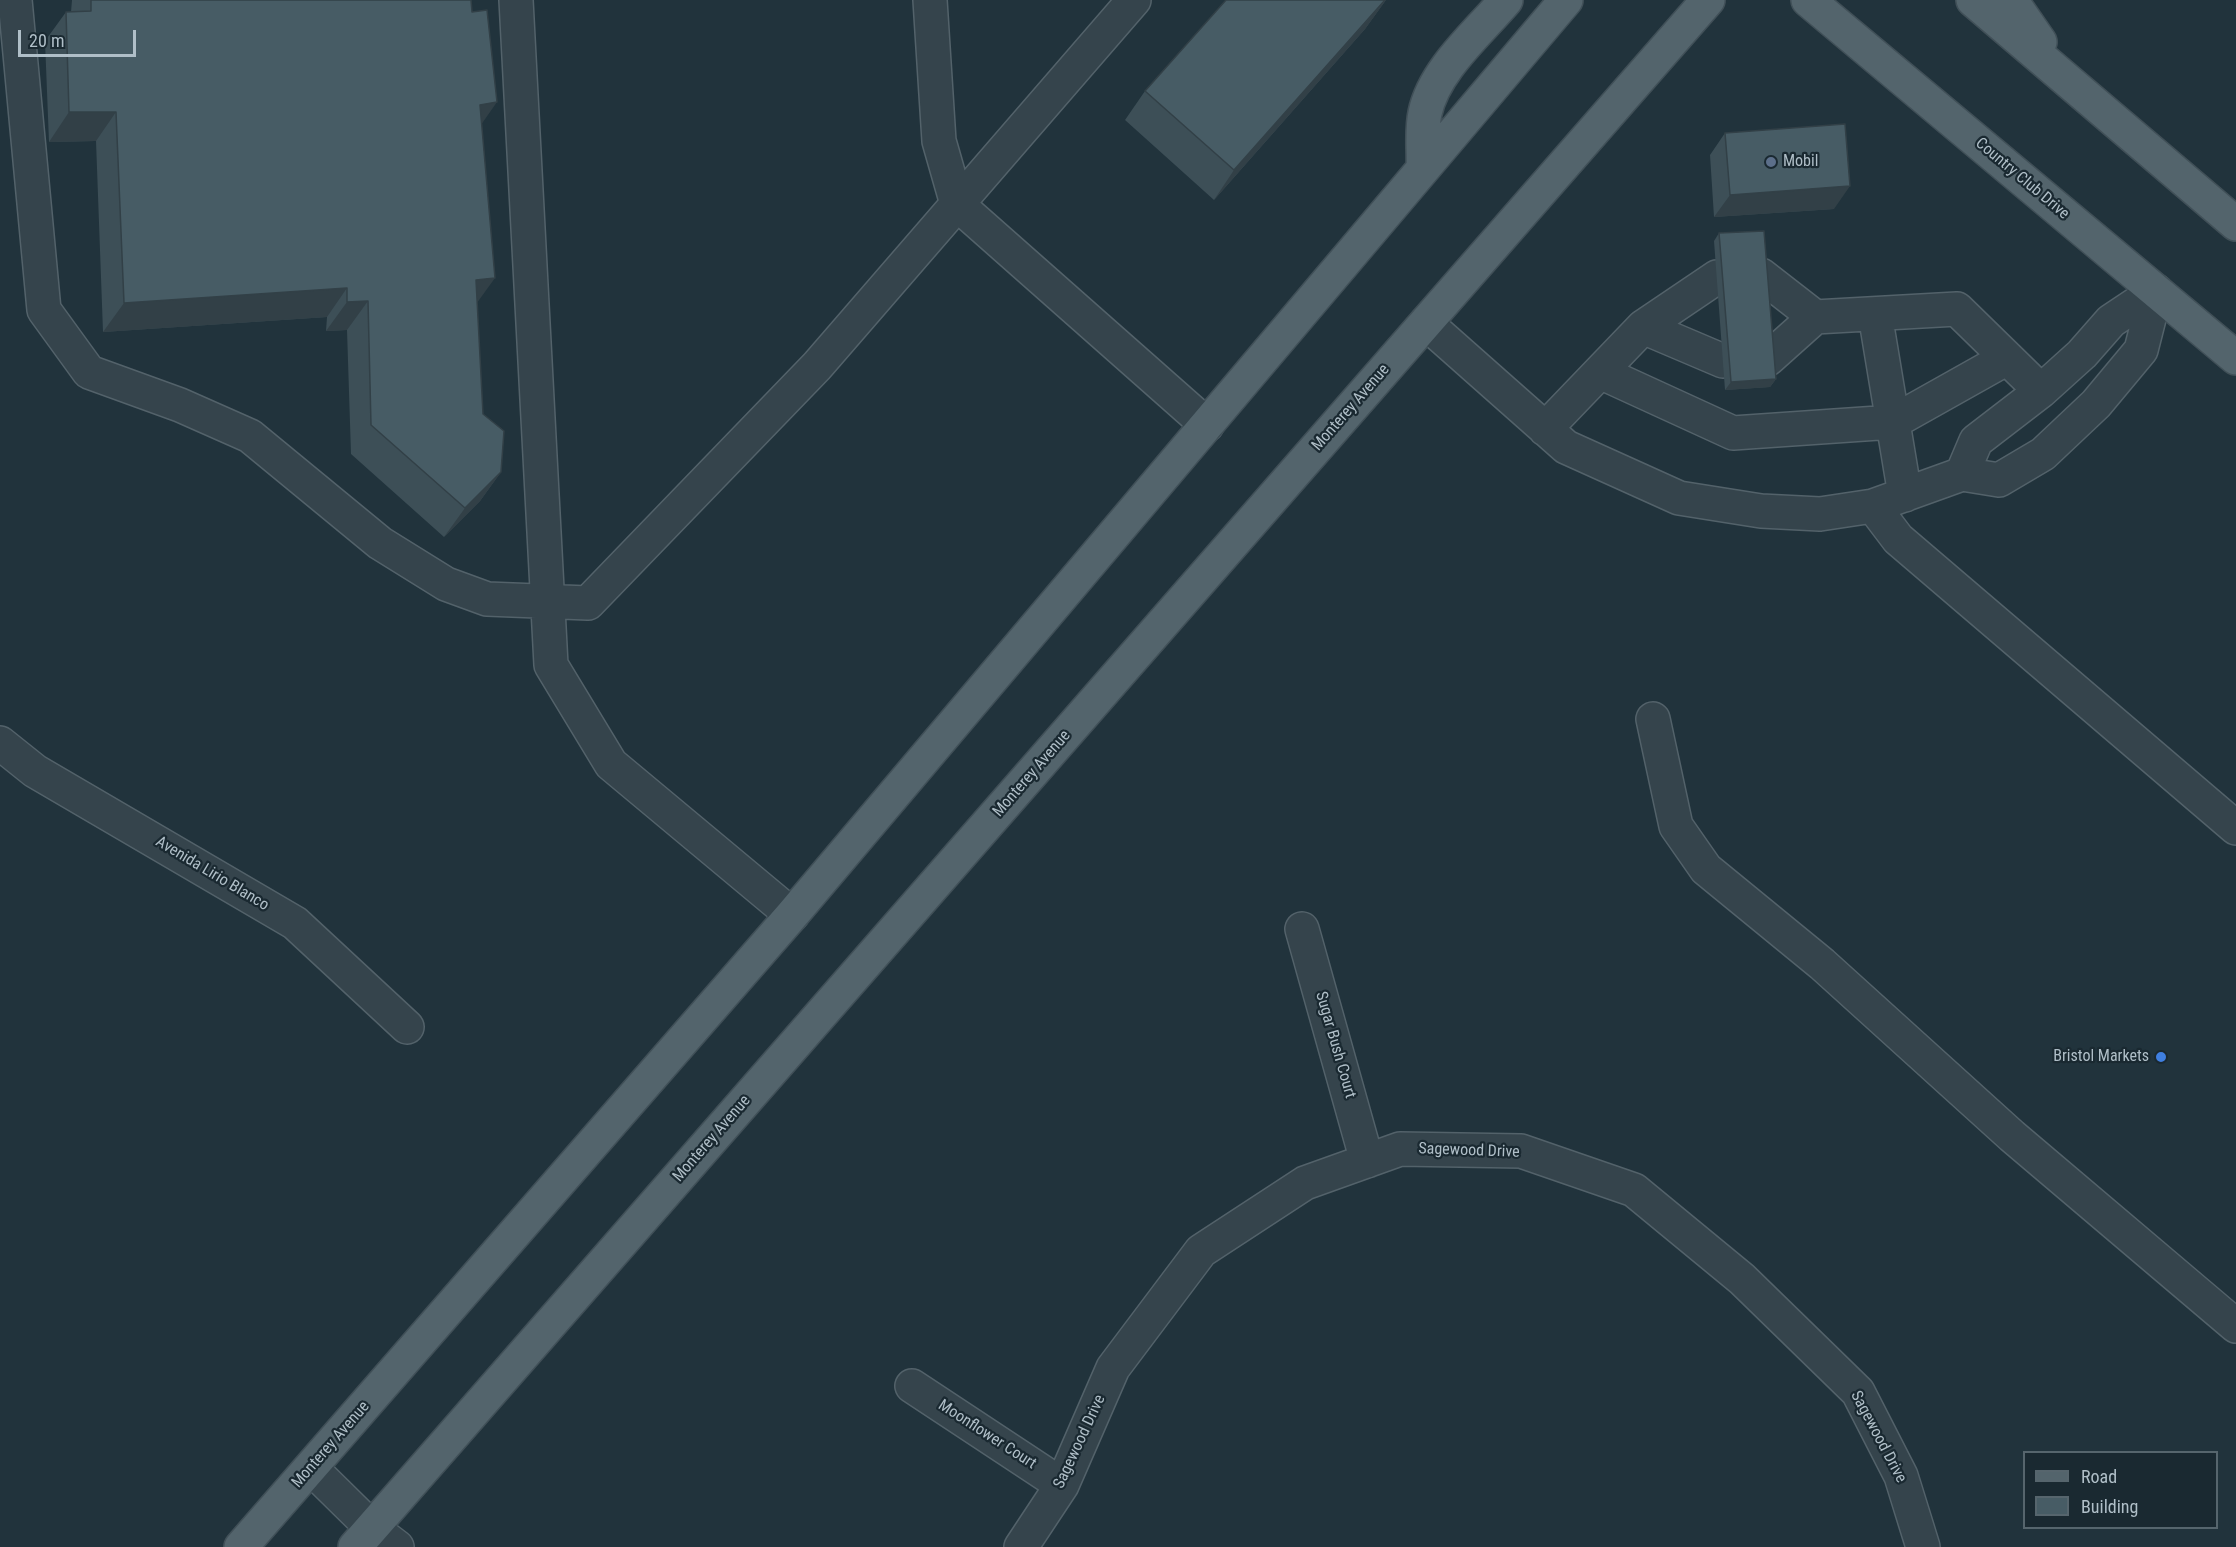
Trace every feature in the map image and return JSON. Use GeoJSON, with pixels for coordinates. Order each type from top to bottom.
{"type":"FeatureCollection","features":[{"type":"Feature","properties":{"kind":"main road"},"geometry":{"type":"LineString","coordinates":[[1424,169],[1424,116],[1429,97],[1441,76],[1506,0]]}},
{"type":"Feature","properties":{"kind":"main road","name":"Monterey Avenue"},"geometry":{"type":"LineString","coordinates":[[241,1547],[792,915],[1566,0]]}},
{"type":"Feature","properties":{"kind":"main road","name":"Monterey Avenue"},"geometry":{"type":"LineString","coordinates":[[375,1540],[1425,323],[1708,0]]}},
{"type":"Feature","properties":{"kind":"main road","name":"Country Club Drive"},"geometry":{"type":"LineString","coordinates":[[1808,0],[2236,358]]}},
{"type":"Feature","properties":{"kind":"main road"},"geometry":{"type":"LineString","coordinates":[[1973,0],[2236,224]]}},
{"type":"Feature","properties":{"kind":"main road"},"geometry":{"type":"LineString","coordinates":[[2011,0],[2067,80]]}},
{"type":"Feature","properties":{"kind":"street"},"geometry":{"type":"LineString","coordinates":[[15,0],[44,310],[89,372],[180,405],[250,436],[380,543],[446,584],[487,599],[588,603],[817,366],[1134,0]]}},
{"type":"Feature","properties":{"kind":"street"},"geometry":{"type":"LineString","coordinates":[[516,0],[551,665],[611,764],[792,915]]}},
{"type":"Feature","properties":{"kind":"street"},"geometry":{"type":"LineString","coordinates":[[930,0],[939,141],[957,204],[1207,425]]}},
{"type":"Feature","properties":{"kind":"street"},"geometry":{"type":"LineString","coordinates":[[1761,275],[1815,317]]}},
{"type":"Feature","properties":{"kind":"street"},"geometry":{"type":"LineString","coordinates":[[1545,429],[1643,327],[1717,277]]}},
{"type":"Feature","properties":{"kind":"street"},"geometry":{"type":"LineString","coordinates":[[1425,323],[1566,447],[1679,498],[1761,511],[1820,514],[1873,506],[1962,474],[1999,480],[2043,454],[2096,404],[2141,350],[2156,291]]}},
{"type":"Feature","properties":{"kind":"street"},"geometry":{"type":"LineString","coordinates":[[1962,474],[1976,441],[2041,391],[2082,354],[2111,321],[2156,291]]}},
{"type":"Feature","properties":{"kind":"street"},"geometry":{"type":"LineString","coordinates":[[1768,359],[1815,317],[1957,309],[2041,391]]}},
{"type":"Feature","properties":{"kind":"street"},"geometry":{"type":"LineString","coordinates":[[1875,314],[1905,495]]}},
{"type":"Feature","properties":{"kind":"street"},"geometry":{"type":"LineString","coordinates":[[1643,327],[1723,361]]}},
{"type":"Feature","properties":{"kind":"street"},"geometry":{"type":"LineString","coordinates":[[1600,372],[1733,433],[1893,422],[2007,358]]}},
{"type":"Feature","properties":{"kind":"street"},"geometry":{"type":"LineString","coordinates":[[1873,506],[1898,539],[2236,828]]}},
{"type":"Feature","properties":{"kind":"street"},"geometry":{"type":"LineString","coordinates":[[1653,719],[1676,826],[1706,869],[1822,964],[2012,1136],[2236,1326]]}},
{"type":"Feature","properties":{"kind":"street","name":"Avenida Lirio Blanco"},"geometry":{"type":"LineString","coordinates":[[0,743],[35,771],[296,923],[407,1028]]}},
{"type":"Feature","properties":{"kind":"street","name":"Sugar Bush Court"},"geometry":{"type":"LineString","coordinates":[[1302,929],[1367,1161]]}},
{"type":"Feature","properties":{"kind":"street","name":"Sagewood Drive"},"geometry":{"type":"LineString","coordinates":[[1021,1547],[1062,1485],[1113,1368],[1201,1251],[1305,1183],[1400,1149],[1521,1151],[1634,1190],[1742,1280],[1858,1392],[1901,1476],[1923,1547]]}},
{"type":"Feature","properties":{"kind":"street","name":"Moonflower Court"},"geometry":{"type":"LineString","coordinates":[[912,1386],[1062,1485]]}},
{"type":"Feature","properties":{"kind":"street"},"geometry":{"type":"LineString","coordinates":[[311,1468],[375,1540]]}},
{"type":"Feature","properties":{"kind":"building"},"geometry":{"type":"Polygon","coordinates":[[[91,0],[471,0],[472,12],[487,10],[497,102],[480,105],[495,278],[476,280],[483,414],[504,431],[501,472],[465,508],[371,425],[368,301],[347,302],[347,288],[124,303],[116,112],[69,112],[66,12],[91,11],[91,0]]]}},
{"type":"Feature","properties":{"kind":"building"},"geometry":{"type":"Polygon","coordinates":[[[1226,0],[1385,0],[1234,170],[1145,91],[1226,0]]]}},
{"type":"Feature","properties":{"kind":"building"},"geometry":{"type":"Polygon","coordinates":[[[1845,124],[1850,186],[1730,195],[1725,133],[1845,124]]]}},
{"type":"Feature","properties":{"kind":"building"},"geometry":{"type":"Polygon","coordinates":[[[1764,231],[1776,379],[1731,382],[1719,233],[1764,231]]]}},
{"type":"Feature","properties":{"kind":"place","name":"Mobil"},"geometry":{"type":"Point","coordinates":[1771,162]}},
{"type":"Feature","properties":{"kind":"place","name":"Bristol Markets"},"geometry":{"type":"Point","coordinates":[2161,1057]}}]}
